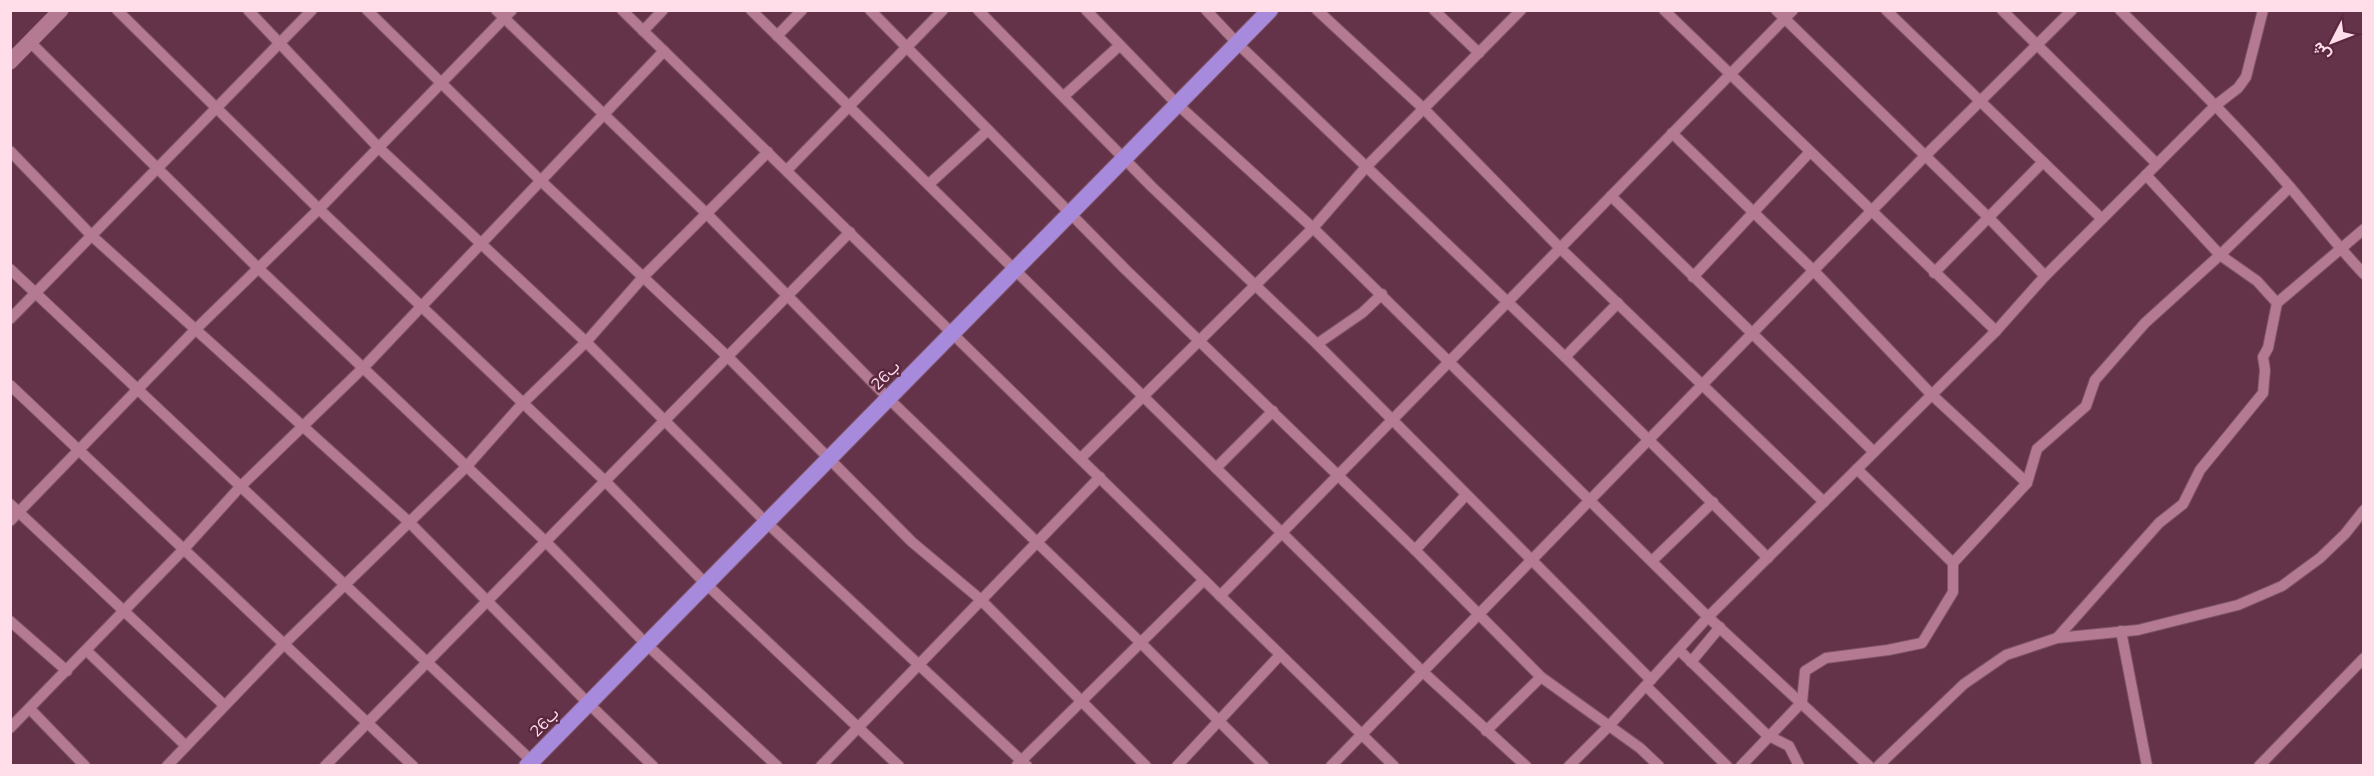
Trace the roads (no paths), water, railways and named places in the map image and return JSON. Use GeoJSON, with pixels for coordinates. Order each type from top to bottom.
{"type":"FeatureCollection","features":[{"type":"Feature","properties":{"kind":"highway","name":"26ب"},"geometry":{"type":"LineString","coordinates":[[531,764],[765,521],[1270,10]]}},
{"type":"Feature","properties":{"kind":"main road"},"geometry":{"type":"LineString","coordinates":[[11,60],[61,10]]}},
{"type":"Feature","properties":{"kind":"street"},"geometry":{"type":"LineString","coordinates":[[117,10],[319,209],[605,481],[705,583],[899,765]]}},
{"type":"Feature","properties":{"kind":"street"},"geometry":{"type":"LineString","coordinates":[[248,10],[379,148],[586,342],[765,521],[919,664],[1022,764],[1082,700],[1204,580]]}},
{"type":"Feature","properties":{"kind":"street"},"geometry":{"type":"LineString","coordinates":[[10,318],[312,10]]}},
{"type":"Feature","properties":{"kind":"street"},"geometry":{"type":"LineString","coordinates":[[367,10],[540,180],[728,357],[912,542],[980,600],[1146,765]]}},
{"type":"Feature","properties":{"kind":"street"},"geometry":{"type":"LineString","coordinates":[[622,10],[1394,765]]}},
{"type":"Feature","properties":{"kind":"street"},"geometry":{"type":"LineString","coordinates":[[643,31],[663,10]]}},
{"type":"Feature","properties":{"kind":"street"},"geometry":{"type":"LineString","coordinates":[[751,10],[1423,672],[1526,765]]}},
{"type":"Feature","properties":{"kind":"street"},"geometry":{"type":"LineString","coordinates":[[777,36],[802,10]]}},
{"type":"Feature","properties":{"kind":"street"},"geometry":{"type":"LineString","coordinates":[[870,10],[1070,213],[1415,550],[1541,677],[1640,748],[1659,765]]}},
{"type":"Feature","properties":{"kind":"street"},"geometry":{"type":"LineString","coordinates":[[787,170],[943,10]]}},
{"type":"Feature","properties":{"kind":"street"},"geometry":{"type":"LineString","coordinates":[[978,10],[1123,158],[1393,419],[1532,560],[1727,765]]}},
{"type":"Feature","properties":{"kind":"street"},"geometry":{"type":"LineString","coordinates":[[1086,10],[1177,104],[1382,294],[1708,617],[1869,765]]}},
{"type":"Feature","properties":{"kind":"street"},"geometry":{"type":"LineString","coordinates":[[1206,10],[1238,44],[1650,440],[1768,558]]}},
{"type":"Feature","properties":{"kind":"street"},"geometry":{"type":"LineString","coordinates":[[1317,10],[1424,109],[1560,248],[1824,502]]}},
{"type":"Feature","properties":{"kind":"street"},"geometry":{"type":"LineString","coordinates":[[1434,10],[1479,53]]}},
{"type":"Feature","properties":{"kind":"street"},"geometry":{"type":"LineString","coordinates":[[1081,458],[1313,228],[1366,167],[1521,10]]}},
{"type":"Feature","properties":{"kind":"street"},"geometry":{"type":"LineString","coordinates":[[1664,10],[1870,213],[1996,331]]}},
{"type":"Feature","properties":{"kind":"street"},"geometry":{"type":"LineString","coordinates":[[1776,10],[1989,218],[2045,276]]}},
{"type":"Feature","properties":{"kind":"street"},"geometry":{"type":"LineString","coordinates":[[1220,596],[1793,10]]}},
{"type":"Feature","properties":{"kind":"street"},"geometry":{"type":"LineString","coordinates":[[1887,10],[2102,219]]}},
{"type":"Feature","properties":{"kind":"street"},"geometry":{"type":"LineString","coordinates":[[2002,10],[2157,164]]}},
{"type":"Feature","properties":{"kind":"street"},"geometry":{"type":"LineString","coordinates":[[1331,765],[1925,156],[2072,10]]}},
{"type":"Feature","properties":{"kind":"street"},"geometry":{"type":"LineString","coordinates":[[2120,10],[2216,105],[2364,274]]}},
{"type":"Feature","properties":{"kind":"street"},"geometry":{"type":"LineString","coordinates":[[1574,764],[1708,617],[1996,331],[2045,276],[2216,105],[2238,88],[2246,77],[2263,10]]}},
{"type":"Feature","properties":{"kind":"street"},"geometry":{"type":"LineString","coordinates":[[10,521],[139,391],[257,267],[379,148],[441,84],[504,13],[888,398],[1264,765]]}},
{"type":"Feature","properties":{"kind":"street"},"geometry":{"type":"LineString","coordinates":[[30,42],[257,267],[545,542],[646,644],[777,765]]}},
{"type":"Feature","properties":{"kind":"street"},"geometry":{"type":"LineString","coordinates":[[1064,96],[1119,46]]}},
{"type":"Feature","properties":{"kind":"street"},"geometry":{"type":"LineString","coordinates":[[10,728],[87,651],[240,487],[363,368],[664,51]]}},
{"type":"Feature","properties":{"kind":"street"},"geometry":{"type":"LineString","coordinates":[[928,184],[988,130]]}},
{"type":"Feature","properties":{"kind":"street"},"geometry":{"type":"LineString","coordinates":[[1672,133],[1814,271],[1931,394],[2027,483]]}},
{"type":"Feature","properties":{"kind":"street"},"geometry":{"type":"LineString","coordinates":[[10,151],[92,236],[409,522],[588,703],[653,765]]}},
{"type":"Feature","properties":{"kind":"street"},"geometry":{"type":"LineString","coordinates":[[167,765],[284,644],[467,466],[522,404],[586,342],[644,276],[768,152]]}},
{"type":"Feature","properties":{"kind":"street"},"geometry":{"type":"LineString","coordinates":[[1693,277],[1809,153]]}},
{"type":"Feature","properties":{"kind":"street"},"geometry":{"type":"LineString","coordinates":[[1934,273],[2043,162]]}},
{"type":"Feature","properties":{"kind":"street"},"geometry":{"type":"LineString","coordinates":[[2146,175],[2220,255],[2257,281],[2277,303]]}},
{"type":"Feature","properties":{"kind":"street"},"geometry":{"type":"LineString","coordinates":[[1741,765],[1802,702],[1805,671],[1826,658],[1922,643],[1953,592],[1953,563],[2027,483],[2037,449],[2086,406],[2095,380],[2145,323],[2290,187]]}},
{"type":"Feature","properties":{"kind":"street"},"geometry":{"type":"LineString","coordinates":[[1611,196],[1874,452]]}},
{"type":"Feature","properties":{"kind":"street"},"geometry":{"type":"LineString","coordinates":[[2057,638],[2159,523],[2183,504],[2200,470],[2263,393],[2265,370],[2263,357],[2268,348],[2277,303],[2364,229]]}},
{"type":"Feature","properties":{"kind":"street"},"geometry":{"type":"LineString","coordinates":[[325,765],[850,232]]}},
{"type":"Feature","properties":{"kind":"street"},"geometry":{"type":"LineString","coordinates":[[10,269],[346,585],[531,764]]}},
{"type":"Feature","properties":{"kind":"street"},"geometry":{"type":"LineString","coordinates":[[1317,344],[1357,317],[1382,294]]}},
{"type":"Feature","properties":{"kind":"street"},"geometry":{"type":"LineString","coordinates":[[1564,357],[1618,303]]}},
{"type":"Feature","properties":{"kind":"street"},"geometry":{"type":"LineString","coordinates":[[10,385],[412,765]]}},
{"type":"Feature","properties":{"kind":"street"},"geometry":{"type":"LineString","coordinates":[[1216,468],[1273,411]]}},
{"type":"Feature","properties":{"kind":"street"},"geometry":{"type":"LineString","coordinates":[[1857,469],[1953,563]]}},
{"type":"Feature","properties":{"kind":"street"},"geometry":{"type":"LineString","coordinates":[[820,765],[1100,477]]}},
{"type":"Feature","properties":{"kind":"street"},"geometry":{"type":"LineString","coordinates":[[1415,550],[1466,495]]}},
{"type":"Feature","properties":{"kind":"street"},"geometry":{"type":"LineString","coordinates":[[1653,561],[1713,502]]}},
{"type":"Feature","properties":{"kind":"street"},"geometry":{"type":"LineString","coordinates":[[10,504],[224,705]]}},
{"type":"Feature","properties":{"kind":"street"},"geometry":{"type":"LineString","coordinates":[[1878,765],[1964,684],[2006,655],[2057,638],[2138,630],[2238,605],[2282,586],[2320,558],[2345,534],[2364,510]]}},
{"type":"Feature","properties":{"kind":"street"},"geometry":{"type":"LineString","coordinates":[[10,621],[67,671]]}},
{"type":"Feature","properties":{"kind":"street"},"geometry":{"type":"LineString","coordinates":[[1690,662],[1720,627]]}},
{"type":"Feature","properties":{"kind":"street"},"geometry":{"type":"LineString","coordinates":[[2121,632],[2147,765]]}},
{"type":"Feature","properties":{"kind":"street"},"geometry":{"type":"LineString","coordinates":[[1679,650],[1769,736],[1790,746],[1799,765]]}},
{"type":"Feature","properties":{"kind":"street"},"geometry":{"type":"LineString","coordinates":[[87,651],[186,746]]}},
{"type":"Feature","properties":{"kind":"street"},"geometry":{"type":"LineString","coordinates":[[1177,765],[1280,655]]}},
{"type":"Feature","properties":{"kind":"street"},"geometry":{"type":"LineString","coordinates":[[2259,765],[2364,658]]}},
{"type":"Feature","properties":{"kind":"street"},"geometry":{"type":"LineString","coordinates":[[1486,731],[1541,677]]}},
{"type":"Feature","properties":{"kind":"street"},"geometry":{"type":"LineString","coordinates":[[30,709],[85,765]]}}]}
